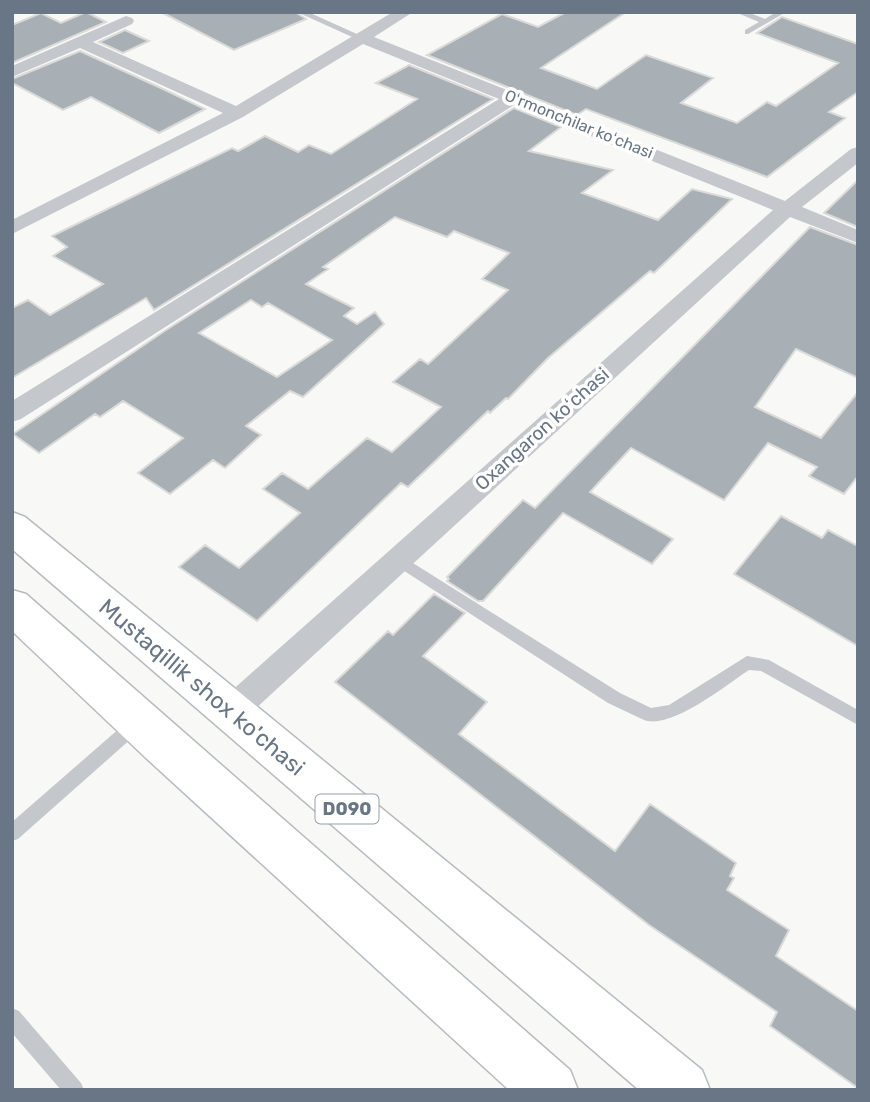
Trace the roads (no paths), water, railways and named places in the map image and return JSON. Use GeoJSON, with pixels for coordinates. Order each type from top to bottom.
{"type":"FeatureCollection","features":[{"type":"Feature","properties":{"kind":"main road","name":"Mustaqillik shox ko'chasi"},"geometry":{"type":"LineString","coordinates":[[12,527],[682,1090]]}},
{"type":"Feature","properties":{"kind":"main road"},"geometry":{"type":"LineString","coordinates":[[12,606],[138,722],[551,1090]]}},
{"type":"Feature","properties":{"kind":"street"},"geometry":{"type":"LineString","coordinates":[[12,228],[237,113],[405,12]]}},
{"type":"Feature","properties":{"kind":"street"},"geometry":{"type":"LineString","coordinates":[[12,72],[126,21]]}},
{"type":"Feature","properties":{"kind":"street","name":"Oʻrmonchilar koʻchasi"},"geometry":{"type":"LineString","coordinates":[[364,39],[858,237]]}},
{"type":"Feature","properties":{"kind":"street"},"geometry":{"type":"LineString","coordinates":[[80,42],[237,113]]}},
{"type":"Feature","properties":{"kind":"street"},"geometry":{"type":"LineString","coordinates":[[12,413],[513,97]]}},
{"type":"Feature","properties":{"kind":"street","name":"Oxangaron koʻchasi"},"geometry":{"type":"LineString","coordinates":[[231,711],[788,208],[858,153]]}},
{"type":"Feature","properties":{"kind":"lane","name":"Oʻrmonchilar koʻchasi"},"geometry":{"type":"LineString","coordinates":[[301,12],[364,39]]}},
{"type":"Feature","properties":{"kind":"lane"},"geometry":{"type":"LineString","coordinates":[[739,12],[766,22]]}},
{"type":"Feature","properties":{"kind":"lane"},"geometry":{"type":"LineString","coordinates":[[748,32],[782,12]]}},
{"type":"Feature","properties":{"kind":"lane"},"geometry":{"type":"LineString","coordinates":[[397,559],[614,698],[650,715],[672,711],[747,663],[764,665],[858,718]]}},
{"type":"Feature","properties":{"kind":"lane"},"geometry":{"type":"LineString","coordinates":[[12,832],[138,722]]}},
{"type":"Feature","properties":{"kind":"lane"},"geometry":{"type":"LineString","coordinates":[[12,1018],[74,1090]]}}]}
